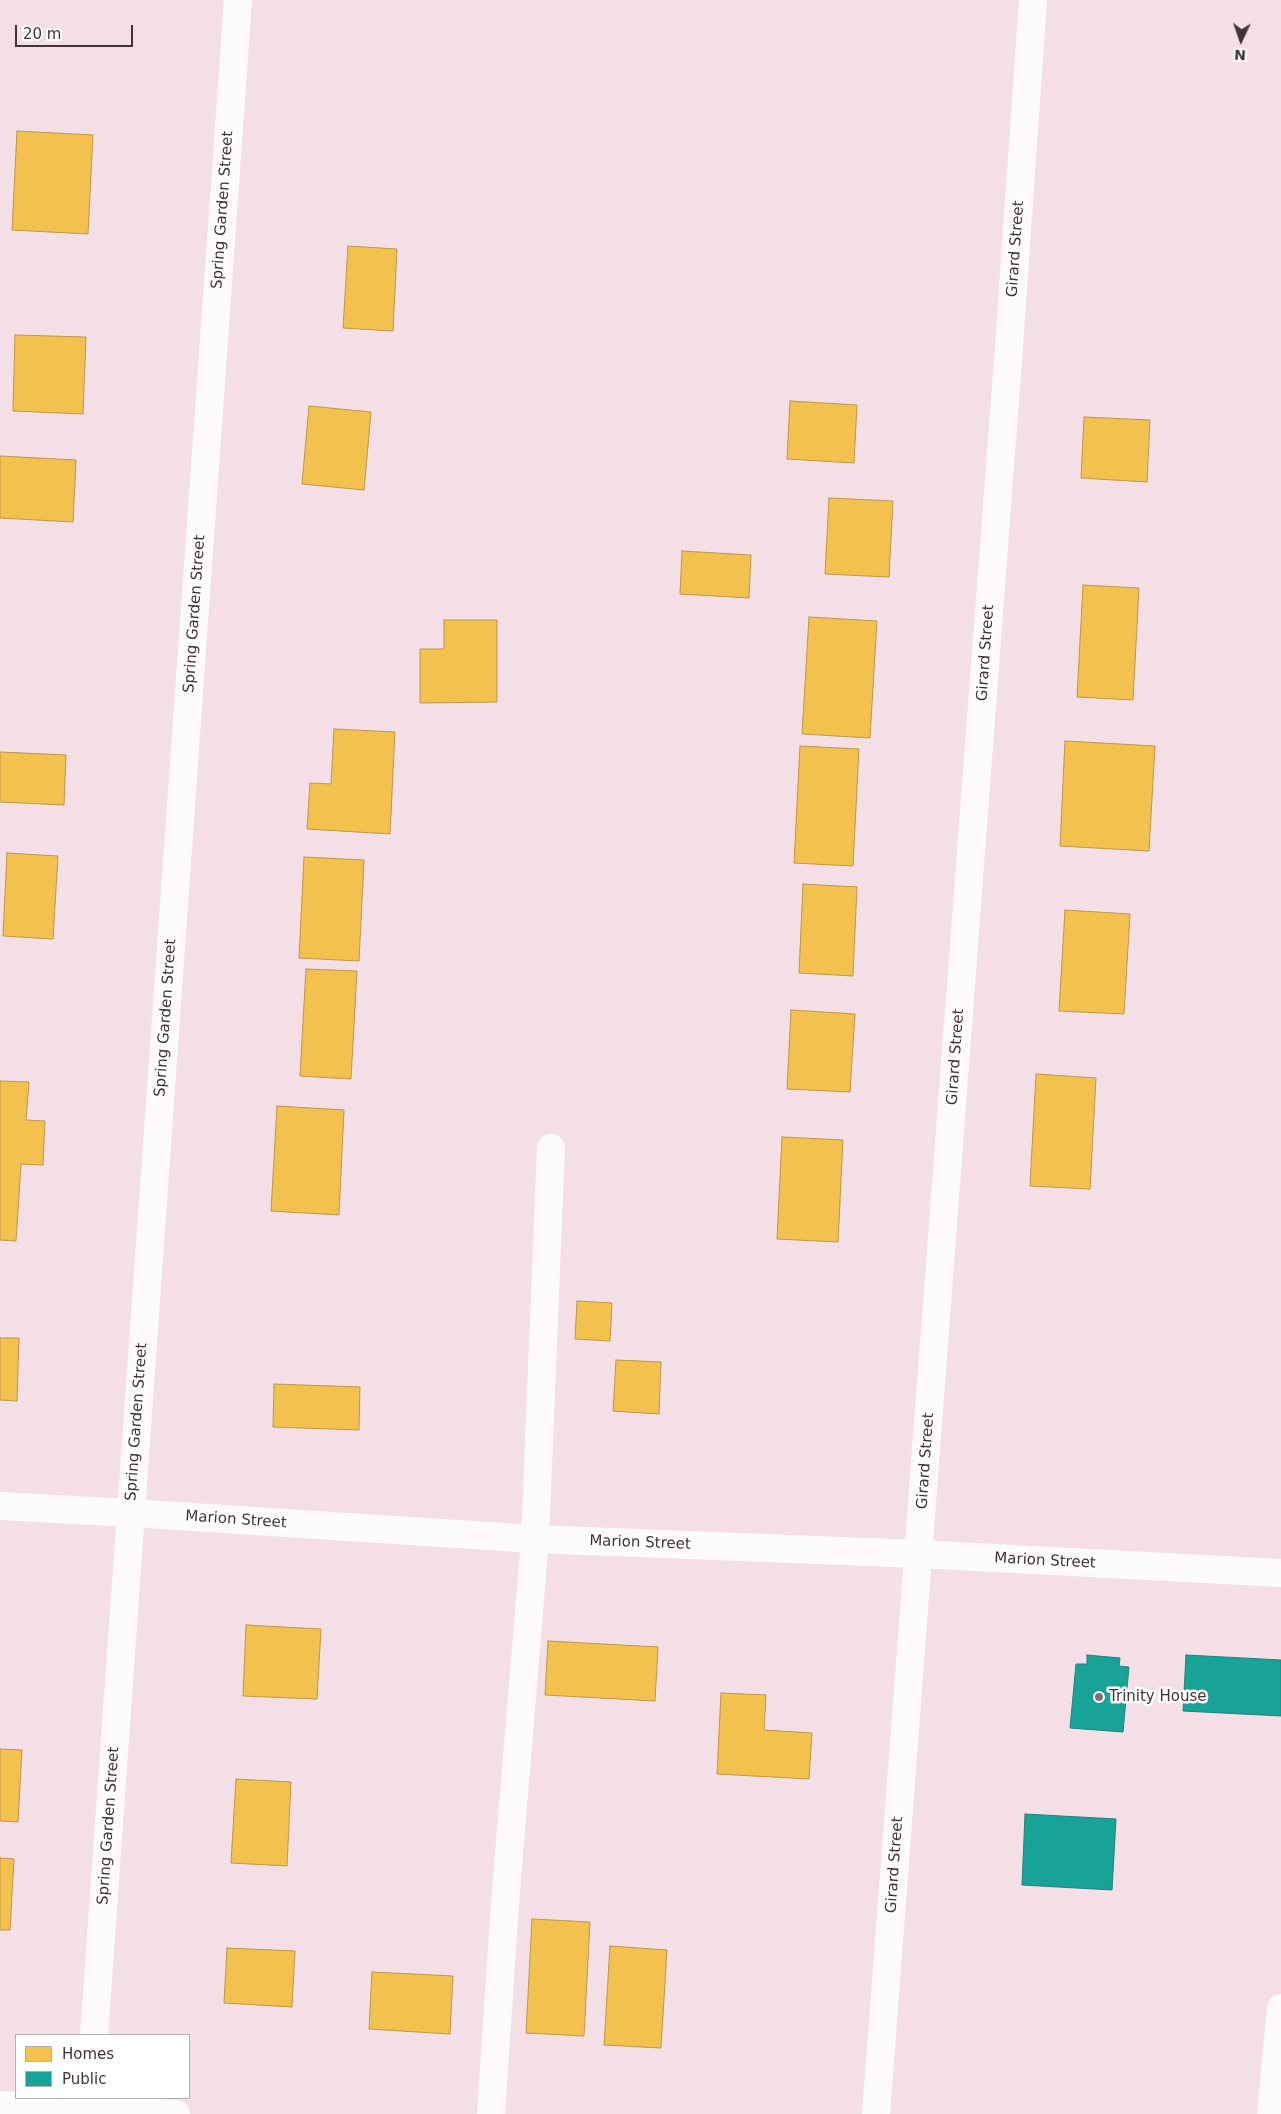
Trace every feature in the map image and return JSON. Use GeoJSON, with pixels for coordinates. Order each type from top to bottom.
{"type":"FeatureCollection","features":[{"type":"Feature","properties":{"kind":"street","name":"Spring Garden Street"},"geometry":{"type":"LineString","coordinates":[[94,2034],[238,0]]}},
{"type":"Feature","properties":{"kind":"street","name":"Girard Street"},"geometry":{"type":"LineString","coordinates":[[876,2114],[1008,360],[1033,0]]}},
{"type":"Feature","properties":{"kind":"street"},"geometry":{"type":"LineString","coordinates":[[491,2114],[505,1903],[535,1539],[551,1148]]}},
{"type":"Feature","properties":{"kind":"street","name":"Marion Street"},"geometry":{"type":"LineString","coordinates":[[0,1506],[535,1539],[919,1554],[1281,1573]]}},
{"type":"Feature","properties":{"kind":"street"},"geometry":{"type":"LineString","coordinates":[[1271,2114],[1281,2008]]}},
{"type":"Feature","properties":{"kind":"street"},"geometry":{"type":"LineString","coordinates":[[0,2105],[90,2104],[176,2114]]}},
{"type":"Feature","properties":{"kind":"building: Homes"},"geometry":{"type":"Polygon","coordinates":[[[17,131],[93,135],[88,234],[12,230],[17,131]]]}},
{"type":"Feature","properties":{"kind":"building: Homes"},"geometry":{"type":"Polygon","coordinates":[[[348,246],[397,249],[393,331],[343,328],[348,246]]]}},
{"type":"Feature","properties":{"kind":"building: Homes"},"geometry":{"type":"Polygon","coordinates":[[[15,335],[86,337],[83,414],[13,411],[15,335]]]}},
{"type":"Feature","properties":{"kind":"building: Homes"},"geometry":{"type":"Polygon","coordinates":[[[790,401],[857,405],[854,463],[787,459],[790,401]]]}},
{"type":"Feature","properties":{"kind":"building: Homes"},"geometry":{"type":"Polygon","coordinates":[[[309,406],[371,412],[364,490],[302,484],[309,406]]]}},
{"type":"Feature","properties":{"kind":"building: Homes"},"geometry":{"type":"Polygon","coordinates":[[[1084,417],[1150,420],[1147,482],[1081,478],[1084,417]]]}},
{"type":"Feature","properties":{"kind":"building: Homes"},"geometry":{"type":"Polygon","coordinates":[[[0,456],[76,460],[73,522],[0,518],[0,456]]]}},
{"type":"Feature","properties":{"kind":"building: Homes"},"geometry":{"type":"Polygon","coordinates":[[[829,498],[893,501],[889,577],[825,574],[829,498]]]}},
{"type":"Feature","properties":{"kind":"building: Homes"},"geometry":{"type":"Polygon","coordinates":[[[682,551],[751,555],[749,598],[680,594],[682,551]]]}},
{"type":"Feature","properties":{"kind":"building: Homes"},"geometry":{"type":"Polygon","coordinates":[[[1083,585],[1139,588],[1133,700],[1077,697],[1083,585]]]}},
{"type":"Feature","properties":{"kind":"building: Homes"},"geometry":{"type":"Polygon","coordinates":[[[809,617],[877,621],[870,738],[802,734],[809,617]]]}},
{"type":"Feature","properties":{"kind":"building: Homes"},"geometry":{"type":"Polygon","coordinates":[[[444,620],[497,620],[497,702],[420,703],[420,649],[444,649],[444,620]]]}},
{"type":"Feature","properties":{"kind":"building: Homes"},"geometry":{"type":"Polygon","coordinates":[[[334,729],[395,732],[390,834],[307,829],[310,783],[331,784],[334,729]]]}},
{"type":"Feature","properties":{"kind":"building: Homes"},"geometry":{"type":"Polygon","coordinates":[[[1065,741],[1155,746],[1149,851],[1060,846],[1065,741]]]}},
{"type":"Feature","properties":{"kind":"building: Homes"},"geometry":{"type":"Polygon","coordinates":[[[800,746],[859,749],[853,866],[794,863],[800,746]]]}},
{"type":"Feature","properties":{"kind":"building: Homes"},"geometry":{"type":"Polygon","coordinates":[[[0,752],[66,755],[64,805],[0,802],[0,752]]]}},
{"type":"Feature","properties":{"kind":"building: Homes"},"geometry":{"type":"Polygon","coordinates":[[[7,853],[58,856],[53,939],[3,936],[7,853]]]}},
{"type":"Feature","properties":{"kind":"building: Homes"},"geometry":{"type":"Polygon","coordinates":[[[304,857],[364,860],[359,961],[299,958],[304,857]]]}},
{"type":"Feature","properties":{"kind":"building: Homes"},"geometry":{"type":"Polygon","coordinates":[[[803,884],[857,887],[853,976],[799,973],[803,884]]]}},
{"type":"Feature","properties":{"kind":"building: Homes"},"geometry":{"type":"Polygon","coordinates":[[[1065,910],[1130,914],[1124,1014],[1059,1011],[1065,910]]]}},
{"type":"Feature","properties":{"kind":"building: Homes"},"geometry":{"type":"Polygon","coordinates":[[[306,969],[357,971],[351,1079],[300,1076],[306,969]]]}},
{"type":"Feature","properties":{"kind":"building: Homes"},"geometry":{"type":"Polygon","coordinates":[[[791,1010],[855,1014],[850,1092],[787,1089],[791,1010]]]}},
{"type":"Feature","properties":{"kind":"building: Homes"},"geometry":{"type":"Polygon","coordinates":[[[1036,1074],[1096,1078],[1090,1189],[1030,1186],[1036,1074]]]}},
{"type":"Feature","properties":{"kind":"building: Homes"},"geometry":{"type":"Polygon","coordinates":[[[0,1081],[29,1082],[26,1120],[45,1121],[43,1165],[21,1164],[16,1241],[0,1240],[0,1081]]]}},
{"type":"Feature","properties":{"kind":"building: Homes"},"geometry":{"type":"Polygon","coordinates":[[[277,1106],[344,1110],[339,1215],[271,1211],[277,1106]]]}},
{"type":"Feature","properties":{"kind":"building: Homes"},"geometry":{"type":"Polygon","coordinates":[[[782,1137],[843,1140],[838,1242],[777,1239],[782,1137]]]}},
{"type":"Feature","properties":{"kind":"building: Homes"},"geometry":{"type":"Polygon","coordinates":[[[577,1301],[612,1303],[610,1341],[575,1339],[577,1301]]]}},
{"type":"Feature","properties":{"kind":"building: Homes"},"geometry":{"type":"Polygon","coordinates":[[[0,1338],[19,1338],[17,1401],[0,1400],[0,1338]]]}},
{"type":"Feature","properties":{"kind":"building: Homes"},"geometry":{"type":"Polygon","coordinates":[[[616,1360],[661,1362],[659,1414],[613,1411],[616,1360]]]}},
{"type":"Feature","properties":{"kind":"building: Homes"},"geometry":{"type":"Polygon","coordinates":[[[274,1384],[360,1387],[359,1430],[273,1427],[274,1384]]]}},
{"type":"Feature","properties":{"kind":"building: Homes"},"geometry":{"type":"Polygon","coordinates":[[[246,1625],[321,1629],[317,1699],[243,1696],[246,1625]]]}},
{"type":"Feature","properties":{"kind":"building: Homes"},"geometry":{"type":"Polygon","coordinates":[[[548,1641],[658,1647],[655,1701],[545,1695],[548,1641]]]}},
{"type":"Feature","properties":{"kind":"building: Homes"},"geometry":{"type":"Polygon","coordinates":[[[721,1693],[766,1695],[764,1730],[812,1733],[809,1779],[717,1774],[721,1693]]]}},
{"type":"Feature","properties":{"kind":"building: Homes"},"geometry":{"type":"Polygon","coordinates":[[[0,1749],[22,1750],[18,1822],[0,1821],[0,1749]]]}},
{"type":"Feature","properties":{"kind":"building: Homes"},"geometry":{"type":"Polygon","coordinates":[[[236,1779],[291,1782],[287,1866],[231,1863],[236,1779]]]}},
{"type":"Feature","properties":{"kind":"building: Homes"},"geometry":{"type":"Polygon","coordinates":[[[0,1858],[14,1859],[10,1930],[0,1930],[0,1858]]]}},
{"type":"Feature","properties":{"kind":"building: Homes"},"geometry":{"type":"Polygon","coordinates":[[[532,1919],[590,1922],[584,2036],[526,2033],[532,1919]]]}},
{"type":"Feature","properties":{"kind":"building: Homes"},"geometry":{"type":"Polygon","coordinates":[[[610,1946],[667,1950],[661,2048],[604,2045],[610,1946]]]}},
{"type":"Feature","properties":{"kind":"building: Homes"},"geometry":{"type":"Polygon","coordinates":[[[227,1948],[295,1951],[292,2007],[224,2003],[227,1948]]]}},
{"type":"Feature","properties":{"kind":"building: Homes"},"geometry":{"type":"Polygon","coordinates":[[[372,1972],[453,1976],[450,2034],[369,2029],[372,1972]]]}},
{"type":"Feature","properties":{"kind":"building: Public","name":"Trinity House"},"geometry":{"type":"Polygon","coordinates":[[[1087,1655],[1120,1658],[1119,1666],[1129,1667],[1123,1732],[1070,1728],[1076,1664],[1087,1664],[1087,1655]]]}},
{"type":"Feature","properties":{"kind":"building: Public"},"geometry":{"type":"Polygon","coordinates":[[[1186,1655],[1281,1660],[1281,1716],[1183,1711],[1186,1655]]]}},
{"type":"Feature","properties":{"kind":"building: Public"},"geometry":{"type":"Polygon","coordinates":[[[1025,1814],[1116,1819],[1112,1890],[1022,1885],[1025,1814]]]}},
{"type":"Feature","properties":{"kind":"place","name":"Trinity House"},"geometry":{"type":"Point","coordinates":[1099,1697]}}]}
